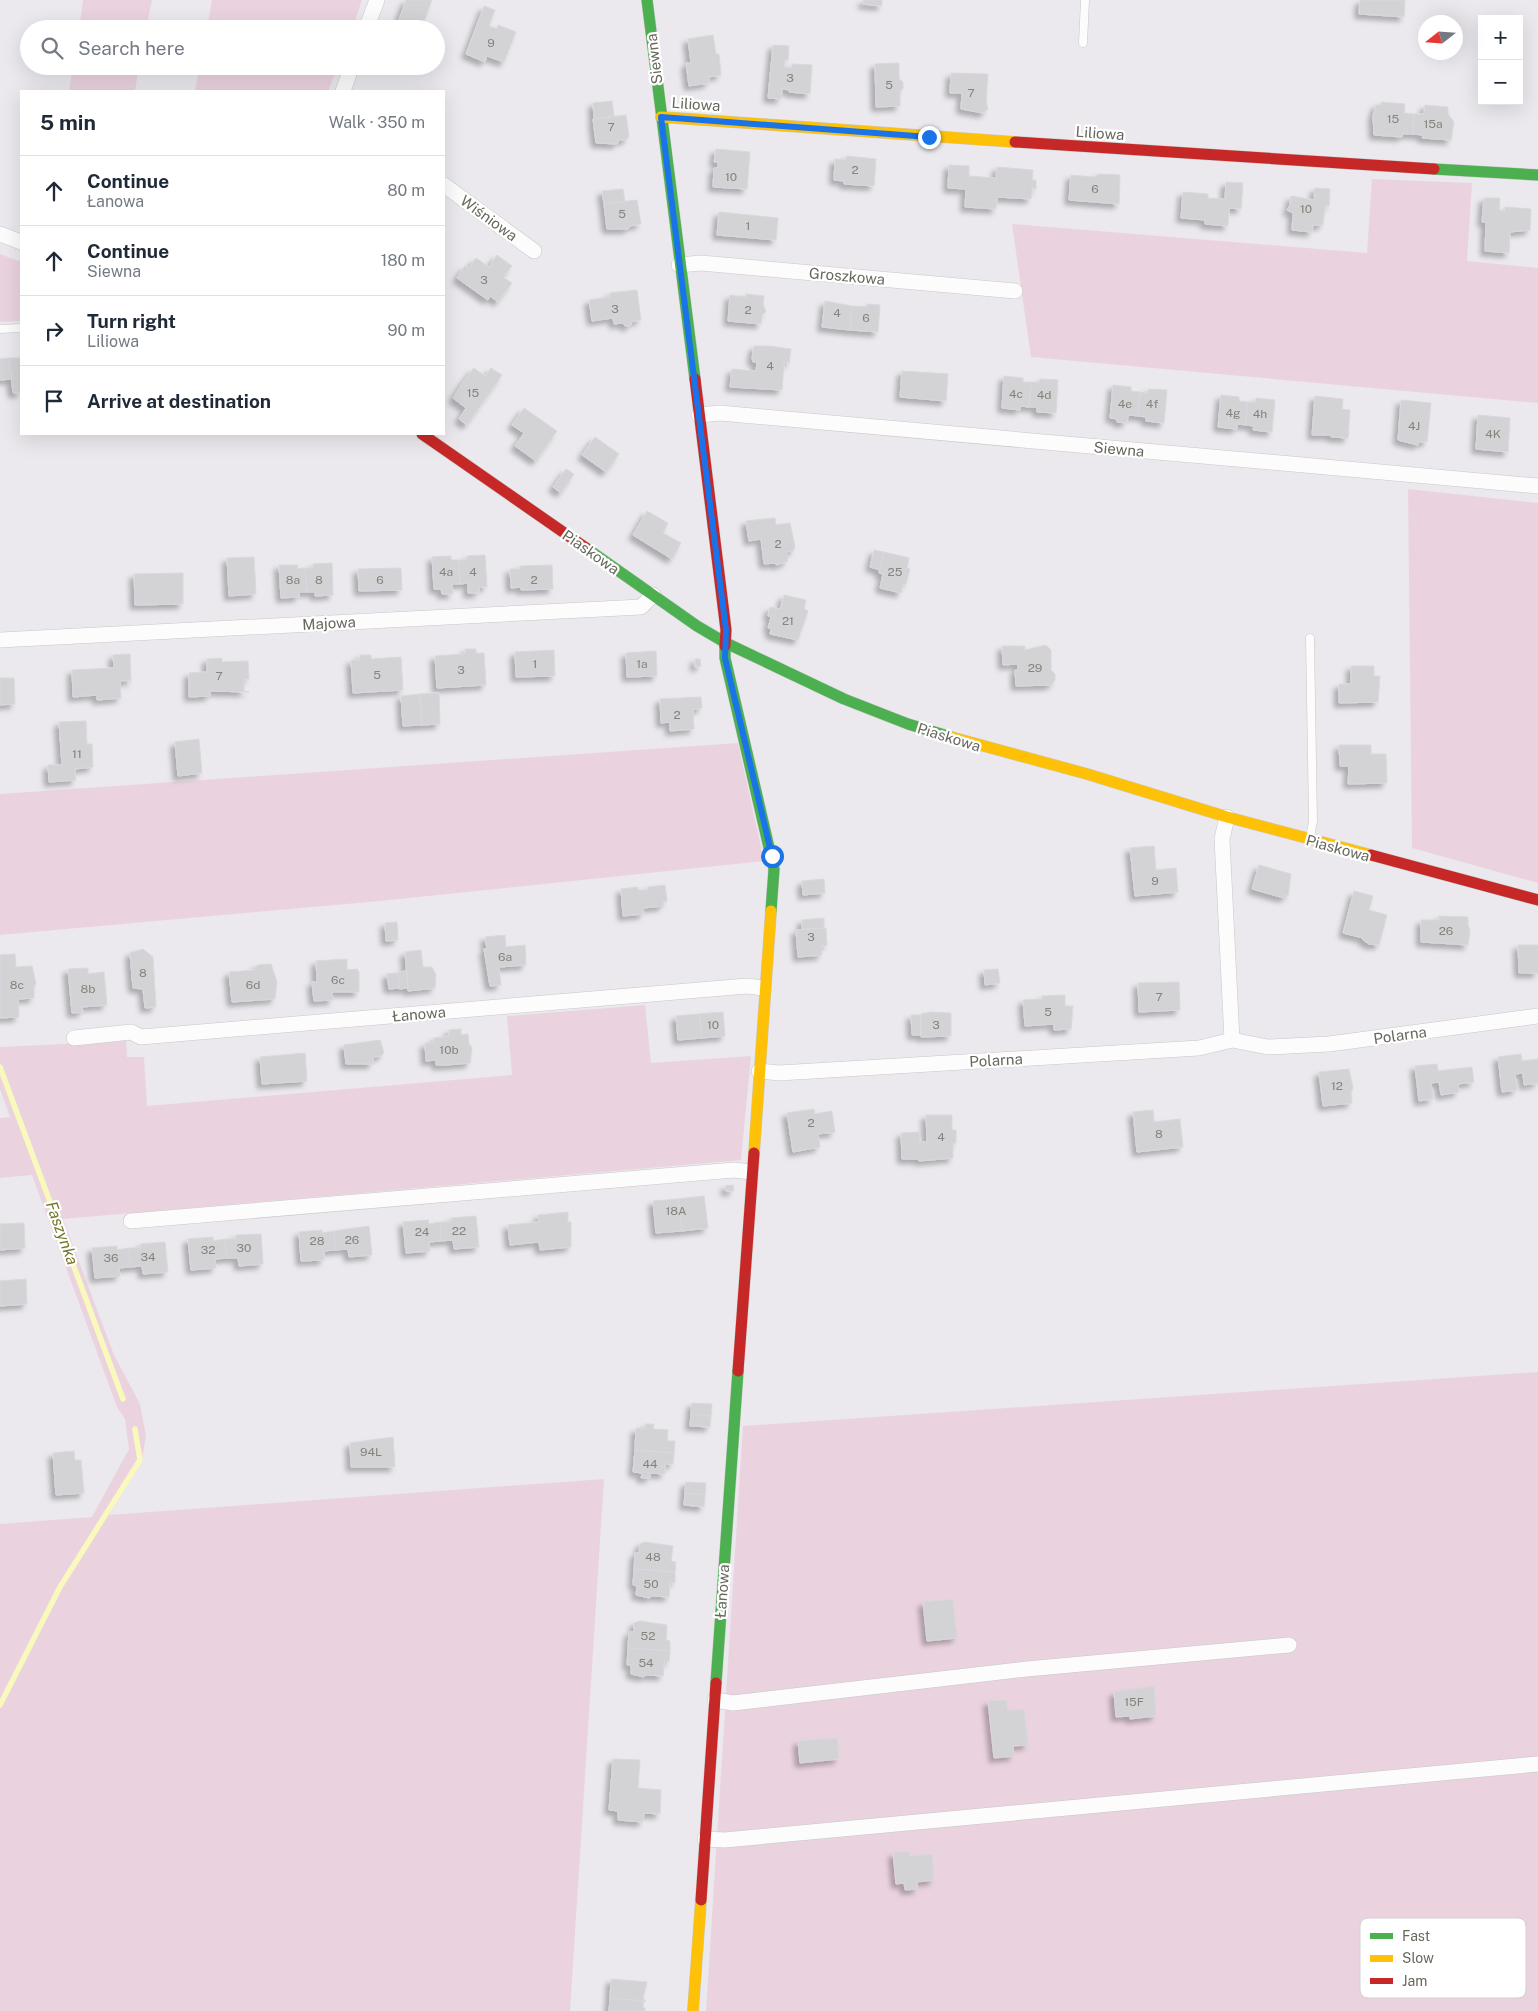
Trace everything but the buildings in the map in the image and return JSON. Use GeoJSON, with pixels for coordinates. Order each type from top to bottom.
{"type":"FeatureCollection","features":[{"type":"Feature","properties":{"kind":"street"},"geometry":{"type":"LineString","coordinates":[[369,20],[377,0]]}},
{"type":"Feature","properties":{"kind":"street","name":"Siewna"},"geometry":{"type":"LineString","coordinates":[[647,0],[726,630],[726,643]]}},
{"type":"Feature","properties":{"kind":"street"},"geometry":{"type":"LineString","coordinates":[[343,90],[349,75]]}},
{"type":"Feature","properties":{"kind":"street","name":"Liliowa"},"geometry":{"type":"LineString","coordinates":[[661,117],[929,137],[1538,175]]}},
{"type":"Feature","properties":{"kind":"street","name":"Wiśniowa"},"geometry":{"type":"LineString","coordinates":[[445,186],[534,251]]}},
{"type":"Feature","properties":{"kind":"street"},"geometry":{"type":"LineString","coordinates":[[0,234],[20,242]]}},
{"type":"Feature","properties":{"kind":"street","name":"Groszkowa"},"geometry":{"type":"LineString","coordinates":[[679,265],[701,263],[1014,291]]}},
{"type":"Feature","properties":{"kind":"street","name":"Siewna"},"geometry":{"type":"LineString","coordinates":[[699,415],[720,413],[1538,486]]}},
{"type":"Feature","properties":{"kind":"street","name":"Piaskowa"},"geometry":{"type":"LineString","coordinates":[[423,435],[696,626],[726,643],[844,699],[908,724],[984,748],[1087,774],[1227,817],[1310,840],[1538,900]]}},
{"type":"Feature","properties":{"kind":"street","name":"Majowa"},"geometry":{"type":"LineString","coordinates":[[0,640],[641,607],[653,595]]}},
{"type":"Feature","properties":{"kind":"street","name":"Łanowa"},"geometry":{"type":"LineString","coordinates":[[693,2011],[774,868],[725,658],[726,643]]}},
{"type":"Feature","properties":{"kind":"street"},"geometry":{"type":"LineString","coordinates":[[1227,817],[1222,839],[1232,1040]]}},
{"type":"Feature","properties":{"kind":"street","name":"Łanowa"},"geometry":{"type":"LineString","coordinates":[[74,1038],[131,1032],[142,1037],[737,987],[764,988]]}},
{"type":"Feature","properties":{"kind":"street","name":"Polarna"},"geometry":{"type":"LineString","coordinates":[[759,1071],[779,1073],[1199,1048],[1232,1040],[1268,1047],[1329,1044],[1538,1016]]}},
{"type":"Feature","properties":{"kind":"street"},"geometry":{"type":"LineString","coordinates":[[131,1221],[724,1171],[751,1172]]}},
{"type":"Feature","properties":{"kind":"street"},"geometry":{"type":"LineString","coordinates":[[715,1700],[733,1703],[1028,1669],[1289,1644]]}},
{"type":"Feature","properties":{"kind":"street"},"geometry":{"type":"LineString","coordinates":[[705,1839],[725,1840],[1538,1764]]}},
{"type":"Feature","properties":{"kind":"lane"},"geometry":{"type":"LineString","coordinates":[[1083,43],[1085,0]]}},
{"type":"Feature","properties":{"kind":"lane"},"geometry":{"type":"LineString","coordinates":[[0,329],[20,328]]}},
{"type":"Feature","properties":{"kind":"lane"},"geometry":{"type":"LineString","coordinates":[[1310,638],[1313,821],[1310,840]]}},
{"type":"Feature","properties":{"kind":"shaded area"},"geometry":{"type":"Polygon","coordinates":[[[83,0],[152,0],[148,20],[80,20],[83,0]]]}},
{"type":"Feature","properties":{"kind":"shaded area"},"geometry":{"type":"Polygon","coordinates":[[[212,0],[362,0],[355,20],[209,20],[212,0]]]}},
{"type":"Feature","properties":{"kind":"shaded area"},"geometry":{"type":"Polygon","coordinates":[[[72,75],[138,75],[135,90],[69,90],[72,75]]]}},
{"type":"Feature","properties":{"kind":"shaded area"},"geometry":{"type":"Polygon","coordinates":[[[198,75],[334,75],[328,90],[195,90],[198,75]]]}},
{"type":"Feature","properties":{"kind":"shaded area"},"geometry":{"type":"Polygon","coordinates":[[[1372,179],[1472,183],[1467,261],[1538,268],[1538,403],[1031,357],[1012,224],[1367,253],[1372,179]]]}},
{"type":"Feature","properties":{"kind":"shaded area"},"geometry":{"type":"Polygon","coordinates":[[[0,254],[20,262],[20,321],[0,322],[0,254]]]}},
{"type":"Feature","properties":{"kind":"shaded area"},"geometry":{"type":"Polygon","coordinates":[[[1408,489],[1538,503],[1538,883],[1412,848],[1408,489]]]}},
{"type":"Feature","properties":{"kind":"shaded area"},"geometry":{"type":"Polygon","coordinates":[[[738,743],[764,861],[380,901],[0,935],[0,794],[738,743]]]}},
{"type":"Feature","properties":{"kind":"shaded area"},"geometry":{"type":"Polygon","coordinates":[[[645,1005],[651,1063],[751,1056],[741,1160],[63,1219],[114,1355],[140,1404],[146,1436],[142,1460],[109,1515],[604,1479],[570,2011],[0,2011],[0,1524],[92,1517],[129,1449],[125,1419],[117,1407],[32,1175],[0,1178],[0,1118],[10,1117],[0,1089],[0,1047],[126,1041],[127,1057],[144,1057],[147,1106],[512,1075],[507,1016],[645,1005]]]}},
{"type":"Feature","properties":{"kind":"shaded area"},"geometry":{"type":"Polygon","coordinates":[[[1538,1372],[1538,2011],[706,2011],[743,1426],[1538,1372]]]}},
{"type":"Feature","properties":{"kind":"waterway","name":"Faszynka"},"geometry":{"type":"LineString","coordinates":[[0,1067],[123,1399]]}},
{"type":"Feature","properties":{"kind":"waterway","name":"Faszynka"},"geometry":{"type":"LineString","coordinates":[[0,1705],[60,1587],[140,1460],[135,1429]]}},
{"type":"Feature","properties":{"kind":"traffic: fast"},"geometry":{"type":"LineString","coordinates":[[647,0],[695,379]]}},
{"type":"Feature","properties":{"kind":"traffic: fast"},"geometry":{"type":"LineString","coordinates":[[1434,169],[1538,175]]}},
{"type":"Feature","properties":{"kind":"traffic: fast"},"geometry":{"type":"LineString","coordinates":[[586,548],[697,626],[726,643],[844,699],[908,724],[951,737]]}},
{"type":"Feature","properties":{"kind":"traffic: fast"},"geometry":{"type":"LineString","coordinates":[[725,646],[725,658],[774,869],[771,911]]}},
{"type":"Feature","properties":{"kind":"traffic: fast"},"geometry":{"type":"LineString","coordinates":[[716,1683],[738,1371]]}},
{"type":"Feature","properties":{"kind":"traffic: slow"},"geometry":{"type":"LineString","coordinates":[[661,117],[1015,142]]}},
{"type":"Feature","properties":{"kind":"traffic: slow"},"geometry":{"type":"LineString","coordinates":[[951,737],[1087,774],[1227,817],[1371,855]]}},
{"type":"Feature","properties":{"kind":"traffic: slow"},"geometry":{"type":"LineString","coordinates":[[754,1153],[771,911]]}},
{"type":"Feature","properties":{"kind":"traffic: slow"},"geometry":{"type":"LineString","coordinates":[[693,2011],[701,1900]]}},
{"type":"Feature","properties":{"kind":"traffic: jam"},"geometry":{"type":"LineString","coordinates":[[1015,142],[1434,169]]}},
{"type":"Feature","properties":{"kind":"traffic: jam"},"geometry":{"type":"LineString","coordinates":[[695,379],[726,630],[725,646]]}},
{"type":"Feature","properties":{"kind":"traffic: jam"},"geometry":{"type":"LineString","coordinates":[[423,435],[586,548]]}},
{"type":"Feature","properties":{"kind":"traffic: jam"},"geometry":{"type":"LineString","coordinates":[[1371,855],[1538,900]]}},
{"type":"Feature","properties":{"kind":"traffic: jam"},"geometry":{"type":"LineString","coordinates":[[738,1371],[754,1153]]}},
{"type":"Feature","properties":{"kind":"traffic: jam"},"geometry":{"type":"LineString","coordinates":[[701,1900],[716,1683]]}},
{"type":"Feature","properties":{"kind":"route"},"geometry":{"type":"LineString","coordinates":[[772,856],[725,658],[726,630],[661,117],[929,137]]}}]}
